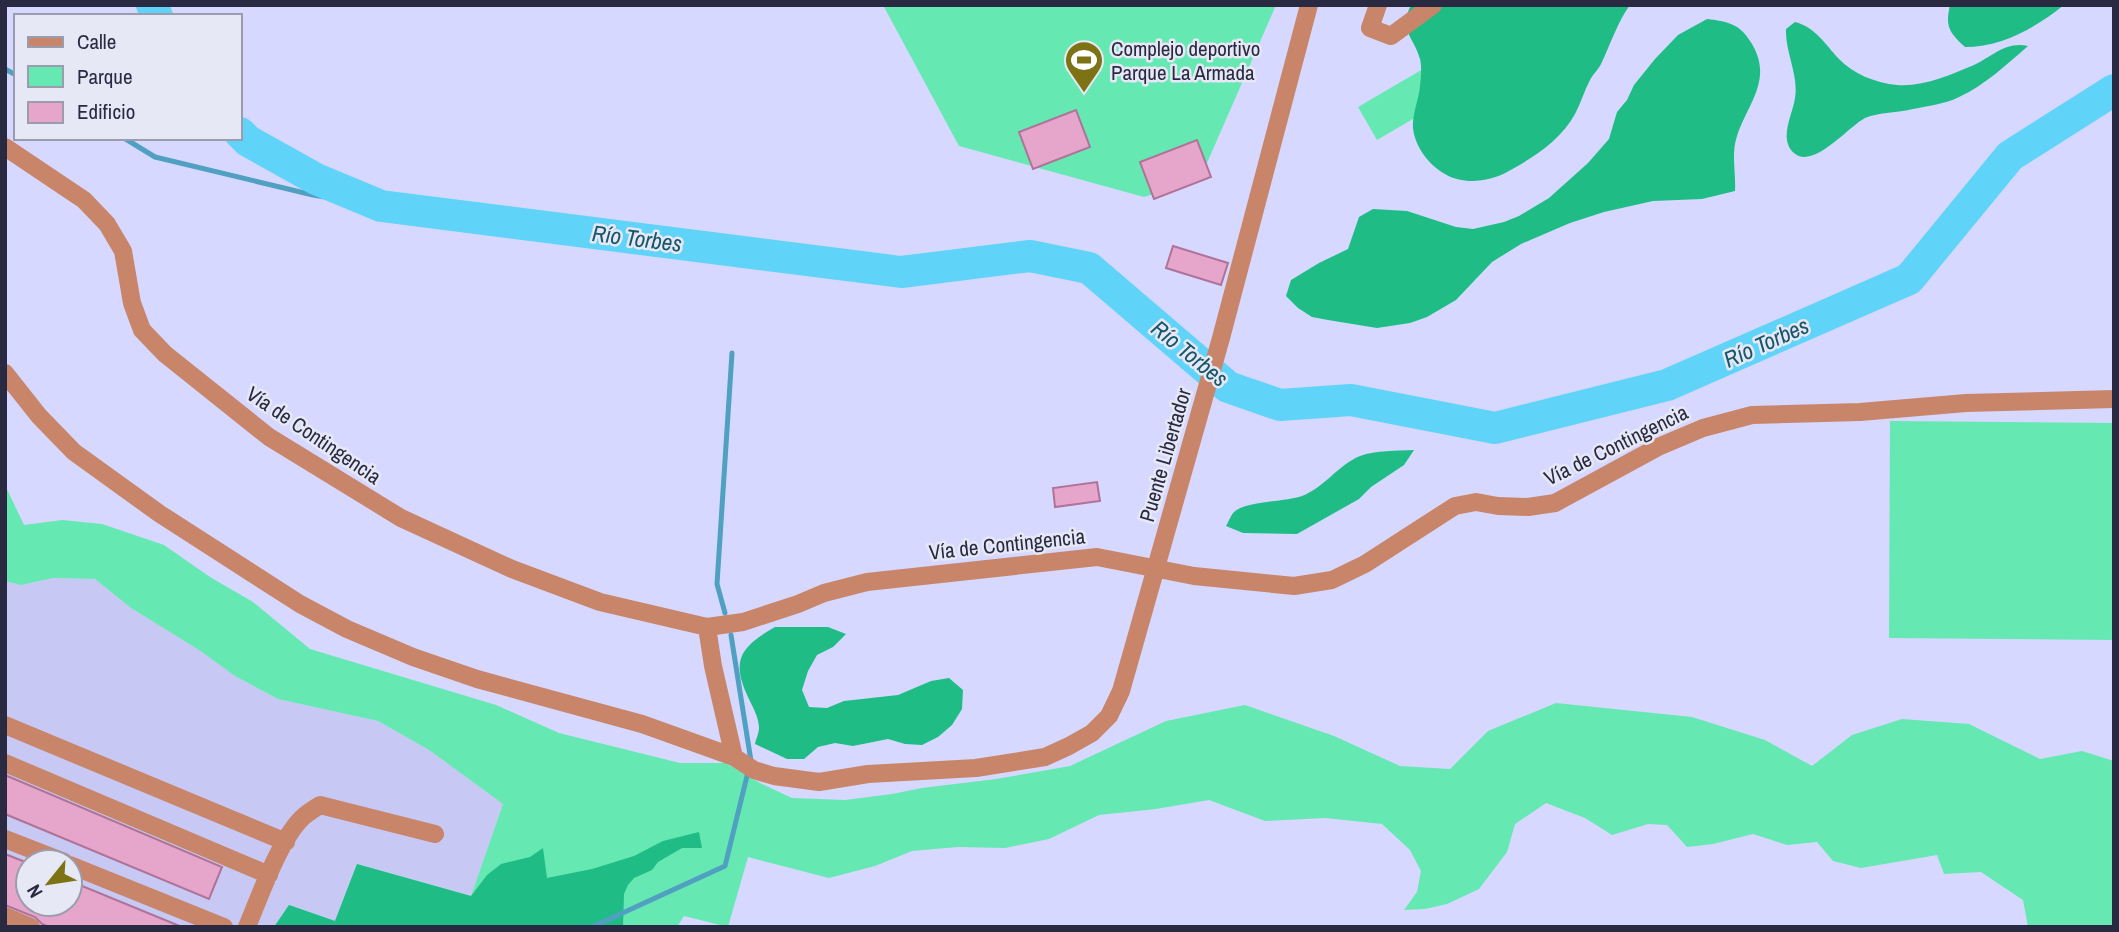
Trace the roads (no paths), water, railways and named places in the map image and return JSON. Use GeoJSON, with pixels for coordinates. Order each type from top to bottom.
{"type":"FeatureCollection","features":[{"type":"Feature","properties":{"kind":"street","name":"Puente Libertador"},"geometry":{"type":"LineString","coordinates":[[5,373],[39,416],[74,453],[170,521],[300,604],[347,629],[413,657],[465,675],[642,724],[734,757],[754,769],[774,776],[819,782],[868,774],[975,768],[1045,757],[1092,733],[1109,716],[1126,674],[1222,338],[1309,5]]}},
{"type":"Feature","properties":{"kind":"street"},"geometry":{"type":"LineString","coordinates":[[1378,5],[1370,28],[1391,36],[1433,5]]}},
{"type":"Feature","properties":{"kind":"street","name":"Vía de Contingencia"},"geometry":{"type":"LineString","coordinates":[[5,148],[84,200],[107,224],[123,251],[132,303],[142,330],[165,355],[269,437],[401,518],[512,569],[600,602],[707,627],[743,622],[824,593],[867,582],[1097,557],[1194,576],[1294,586],[1332,580],[1365,564],[1455,506],[1476,502],[1528,507],[1555,503],[1658,447],[1703,428],[1752,415],[1860,412],[1966,403],[2114,399]]}},
{"type":"Feature","properties":{"kind":"street"},"geometry":{"type":"LineString","coordinates":[[707,627],[734,757]]}},
{"type":"Feature","properties":{"kind":"street"},"geometry":{"type":"LineString","coordinates":[[5,725],[286,842]]}},
{"type":"Feature","properties":{"kind":"street"},"geometry":{"type":"LineString","coordinates":[[5,763],[269,875]]}},
{"type":"Feature","properties":{"kind":"street"},"geometry":{"type":"LineString","coordinates":[[247,927],[286,842],[301,819],[320,805],[435,834]]}},
{"type":"Feature","properties":{"kind":"street"},"geometry":{"type":"LineString","coordinates":[[5,839],[28,848]]}},
{"type":"Feature","properties":{"kind":"street"},"geometry":{"type":"LineString","coordinates":[[84,871],[225,927]]}},
{"type":"Feature","properties":{"kind":"street"},"geometry":{"type":"LineString","coordinates":[[5,916],[31,927]]}},
{"type":"Feature","properties":{"kind":"waterway","name":"Río Torbes"},"geometry":{"type":"LineString","coordinates":[[152,5],[156,14]]}},
{"type":"Feature","properties":{"kind":"waterway"},"geometry":{"type":"LineString","coordinates":[[5,69],[14,74]]}},
{"type":"Feature","properties":{"kind":"waterway","name":"Río Torbes"},"geometry":{"type":"LineString","coordinates":[[242,135],[316,179],[381,206],[901,272],[1030,256],[1089,268],[1228,387],[1280,405],[1351,400],[1495,428],[1667,385],[1909,279],[2010,156],[2114,90]]}},
{"type":"Feature","properties":{"kind":"waterway"},"geometry":{"type":"LineString","coordinates":[[127,140],[155,157],[313,195],[381,206]]}},
{"type":"Feature","properties":{"kind":"waterway"},"geometry":{"type":"LineString","coordinates":[[725,613],[717,584],[732,353]]}},
{"type":"Feature","properties":{"kind":"waterway"},"geometry":{"type":"LineString","coordinates":[[731,635],[751,761]]}},
{"type":"Feature","properties":{"kind":"waterway"},"geometry":{"type":"LineString","coordinates":[[592,927],[725,866],[748,772]]}},
{"type":"Feature","properties":{"kind":"place","name":"Complejo deportivo Parque La Armada"},"geometry":{"type":"Point","coordinates":[1084,94]}}]}
